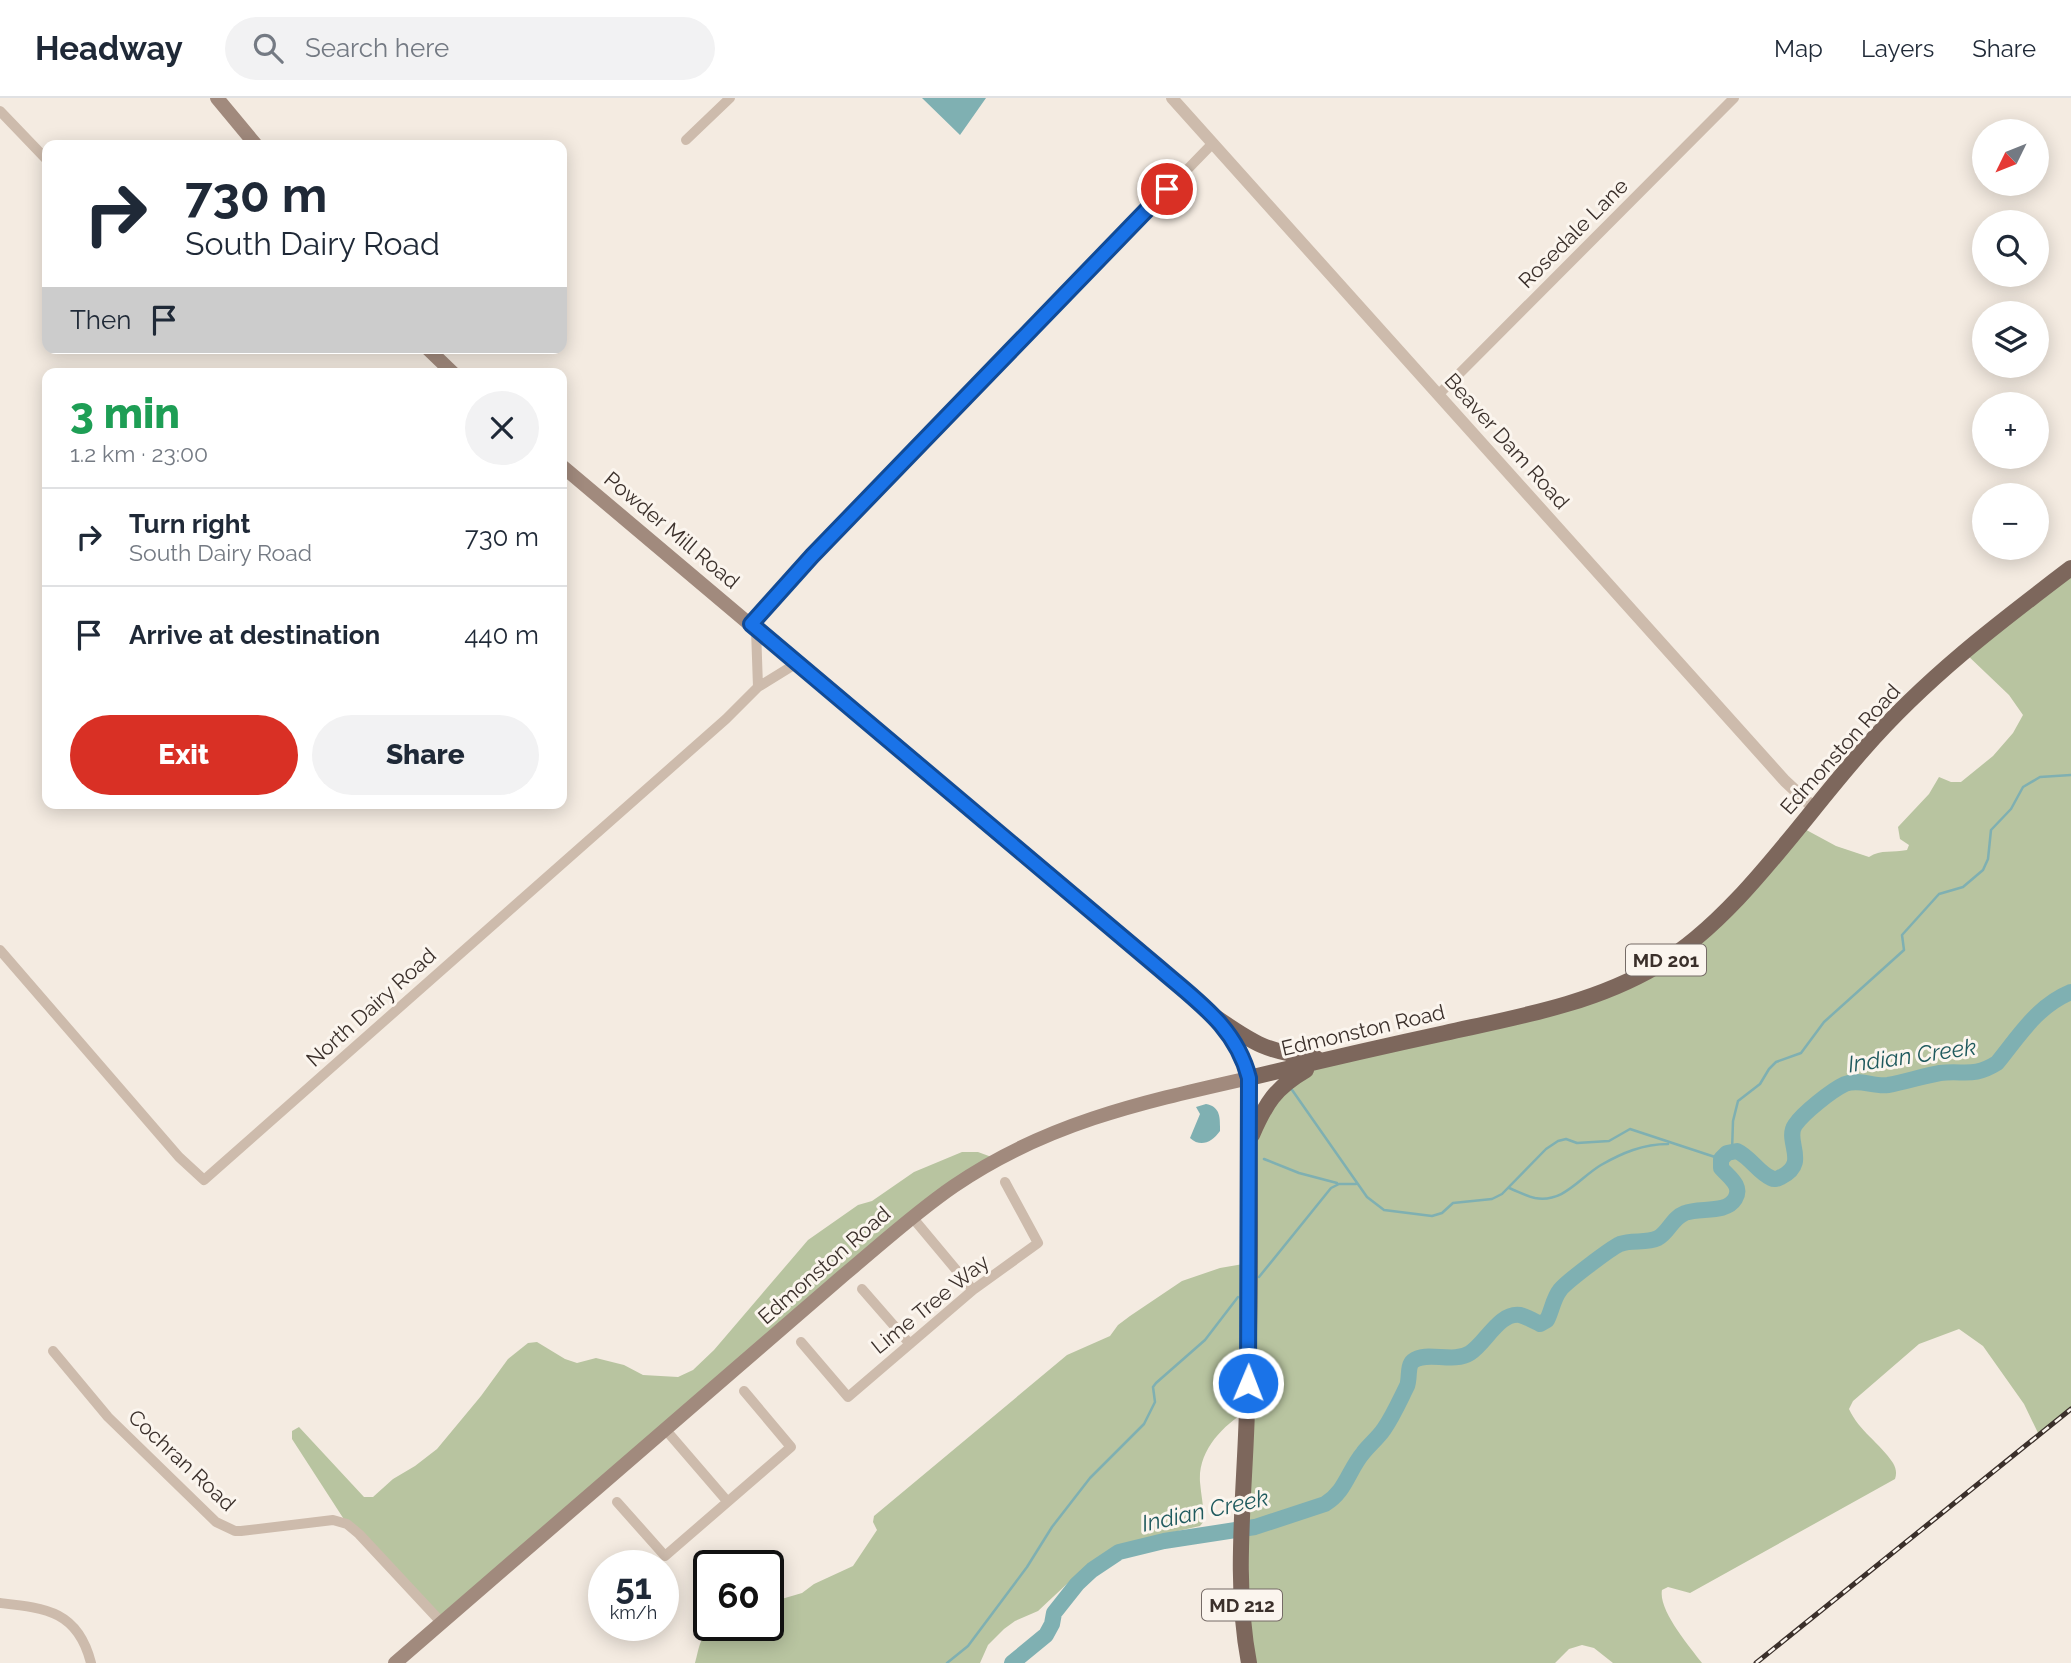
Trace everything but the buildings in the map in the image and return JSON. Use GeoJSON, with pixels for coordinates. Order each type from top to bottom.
{"type":"FeatureCollection","features":[{"type":"Feature","properties":{"kind":"main road"},"geometry":{"type":"LineString","coordinates":[[217,98],[252,140]]}},
{"type":"Feature","properties":{"kind":"main road"},"geometry":{"type":"LineString","coordinates":[[433,354],[448,368]]}},
{"type":"Feature","properties":{"kind":"main road","name":"Powder Mill Road"},"geometry":{"type":"LineString","coordinates":[[567,470],[1214,1016],[1239,1048],[1249,1078],[1250,1140],[1249,1356],[1241,1547],[1241,1592],[1247,1660]]}},
{"type":"Feature","properties":{"kind":"main road","name":"Edmonston Road"},"geometry":{"type":"LineString","coordinates":[[397,1662],[912,1217],[984,1167],[1055,1131],[1116,1110],[1553,1008],[1592,996],[1639,976],[1676,953],[1724,911],[1863,749],[1938,673],[2071,568]]}},
{"type":"Feature","properties":{"kind":"main road"},"geometry":{"type":"LineString","coordinates":[[1214,1016],[1258,1046],[1276,1053],[1325,1060]]}},
{"type":"Feature","properties":{"kind":"main road"},"geometry":{"type":"LineString","coordinates":[[1250,1140],[1278,1089],[1286,1081],[1325,1060]]}},
{"type":"Feature","properties":{"kind":"street"},"geometry":{"type":"LineString","coordinates":[[687,140],[730,98]]}},
{"type":"Feature","properties":{"kind":"street","name":"Beaver Dam Road"},"geometry":{"type":"LineString","coordinates":[[1172,98],[1785,781],[1814,808]]}},
{"type":"Feature","properties":{"kind":"street","name":"Rosedale Lane"},"geometry":{"type":"LineString","coordinates":[[1439,394],[1734,98]]}},
{"type":"Feature","properties":{"kind":"street"},"geometry":{"type":"LineString","coordinates":[[0,111],[42,155]]}},
{"type":"Feature","properties":{"kind":"street"},"geometry":{"type":"LineString","coordinates":[[758,687],[754,626],[812,556],[1213,143]]}},
{"type":"Feature","properties":{"kind":"street","name":"North Dairy Road"},"geometry":{"type":"LineString","coordinates":[[0,950],[179,1157],[204,1180],[716,728],[758,687],[797,663]]}},
{"type":"Feature","properties":{"kind":"street","name":"Lime Tree Way"},"geometry":{"type":"LineString","coordinates":[[801,1342],[848,1397],[973,1290],[1038,1243],[1005,1182]]}},
{"type":"Feature","properties":{"kind":"street"},"geometry":{"type":"LineString","coordinates":[[912,1217],[973,1290]]}},
{"type":"Feature","properties":{"kind":"street"},"geometry":{"type":"LineString","coordinates":[[862,1289],[910,1344]]}},
{"type":"Feature","properties":{"kind":"street","name":"Cochran Road"},"geometry":{"type":"LineString","coordinates":[[53,1351],[108,1417],[216,1522],[234,1531],[333,1520],[342,1522],[359,1534],[441,1622]]}},
{"type":"Feature","properties":{"kind":"street"},"geometry":{"type":"LineString","coordinates":[[617,1502],[664,1556],[791,1447],[744,1391]]}},
{"type":"Feature","properties":{"kind":"street"},"geometry":{"type":"LineString","coordinates":[[665,1429],[727,1501]]}},
{"type":"Feature","properties":{"kind":"street"},"geometry":{"type":"LineString","coordinates":[[0,1603],[42,1608],[58,1614],[79,1635],[91,1663]]}},
{"type":"Feature","properties":{"kind":"green space"},"geometry":{"type":"Polygon","coordinates":[[[2071,568],[2071,1409],[2039,1435],[2024,1404],[1983,1346],[1959,1329],[1919,1344],[1853,1401],[1849,1409],[1858,1424],[1893,1463],[1895,1479],[1690,1593],[1668,1587],[1662,1590],[1662,1598],[1670,1618],[1702,1663],[1613,1663],[1594,1648],[1582,1645],[1569,1649],[1555,1663],[1249,1663],[1247,1411],[1229,1424],[1207,1450],[1200,1471],[1204,1521],[1200,1526],[1156,1536],[1107,1552],[1085,1567],[1038,1611],[1004,1629],[988,1645],[980,1663],[695,1663],[701,1641],[784,1641],[784,1598],[802,1593],[814,1584],[853,1566],[877,1530],[873,1522],[874,1516],[1067,1355],[1110,1336],[1118,1325],[1182,1281],[1220,1268],[1249,1263],[1250,1140],[1270,1100],[1325,1060],[1553,1008],[1670,958],[1799,826],[1836,846],[1869,857],[1883,852],[1907,850],[1909,845],[1900,839],[1898,827],[1929,794],[1939,777],[1951,782],[1961,782],[1993,756],[2013,733],[2023,715],[2009,695],[1964,652],[2071,568]]]}},
{"type":"Feature","properties":{"kind":"green space"},"geometry":{"type":"Polygon","coordinates":[[[962,1152],[978,1152],[997,1159],[955,1185],[441,1622],[347,1524],[292,1439],[292,1431],[299,1427],[364,1497],[373,1497],[393,1479],[437,1449],[508,1359],[528,1343],[537,1342],[577,1363],[596,1358],[624,1365],[643,1375],[678,1377],[693,1370],[714,1350],[808,1240],[858,1205],[872,1201],[914,1172],[962,1152]]]}},
{"type":"Feature","properties":{"kind":"water"},"geometry":{"type":"Polygon","coordinates":[[[922,98],[986,98],[960,135],[922,98]]]}},
{"type":"Feature","properties":{"kind":"water"},"geometry":{"type":"Polygon","coordinates":[[[1206,1104],[1217,1110],[1220,1131],[1210,1141],[1198,1143],[1190,1138],[1200,1114],[1196,1107],[1206,1104]]]}},
{"type":"Feature","properties":{"kind":"waterway"},"geometry":{"type":"LineString","coordinates":[[1732,1151],[1733,1121],[1738,1101],[1760,1084],[1776,1062],[1801,1053],[1824,1022],[1904,950],[1902,935],[1939,894],[1963,887],[1983,870],[1988,859],[1991,830],[2011,809],[2023,787],[2040,777],[2071,775]]}},
{"type":"Feature","properties":{"kind":"waterway","name":"Indian Creek"},"geometry":{"type":"LineString","coordinates":[[1012,1663],[1046,1635],[1054,1613],[1077,1584],[1119,1552],[1164,1541],[1255,1527],[1325,1504],[1338,1493],[1365,1450],[1387,1424],[1407,1386],[1413,1361],[1425,1357],[1456,1357],[1470,1353],[1499,1323],[1512,1315],[1520,1315],[1540,1324],[1547,1320],[1560,1290],[1615,1247],[1658,1238],[1685,1213],[1731,1204],[1737,1194],[1736,1186],[1721,1168],[1721,1159],[1727,1153],[1737,1151],[1767,1176],[1775,1179],[1781,1177],[1794,1165],[1792,1131],[1795,1125],[1811,1108],[1839,1087],[1850,1082],[1888,1085],[1940,1073],[1975,1072],[1989,1068],[1997,1063],[2038,1013],[2071,992]]}},
{"type":"Feature","properties":{"kind":"waterway"},"geometry":{"type":"LineString","coordinates":[[1290,1087],[1367,1197],[1384,1210],[1432,1216],[1442,1213],[1453,1203],[1492,1199],[1502,1194],[1546,1149],[1558,1141],[1609,1141],[1630,1129],[1721,1159]]}},
{"type":"Feature","properties":{"kind":"waterway"},"geometry":{"type":"LineString","coordinates":[[1509,1188],[1535,1198],[1554,1197],[1617,1157],[1641,1147],[1668,1144]]}},
{"type":"Feature","properties":{"kind":"waterway"},"geometry":{"type":"LineString","coordinates":[[1264,1159],[1299,1173],[1337,1183]]}},
{"type":"Feature","properties":{"kind":"waterway"},"geometry":{"type":"LineString","coordinates":[[1259,1277],[1331,1188],[1339,1184],[1356,1184]]}},
{"type":"Feature","properties":{"kind":"waterway"},"geometry":{"type":"LineString","coordinates":[[947,1663],[968,1646],[1090,1478],[1144,1424],[1155,1402],[1153,1387],[1156,1383],[1205,1340],[1238,1297]]}},
{"type":"Feature","properties":{"kind":"railway"},"geometry":{"type":"LineString","coordinates":[[1756,1663],[2071,1409]]}},
{"type":"Feature","properties":{"kind":"route"},"geometry":{"type":"LineString","coordinates":[[1167,189],[812,556],[751,624],[1160,969],[1222,1024],[1239,1048],[1249,1078],[1248,1383]]}}]}
